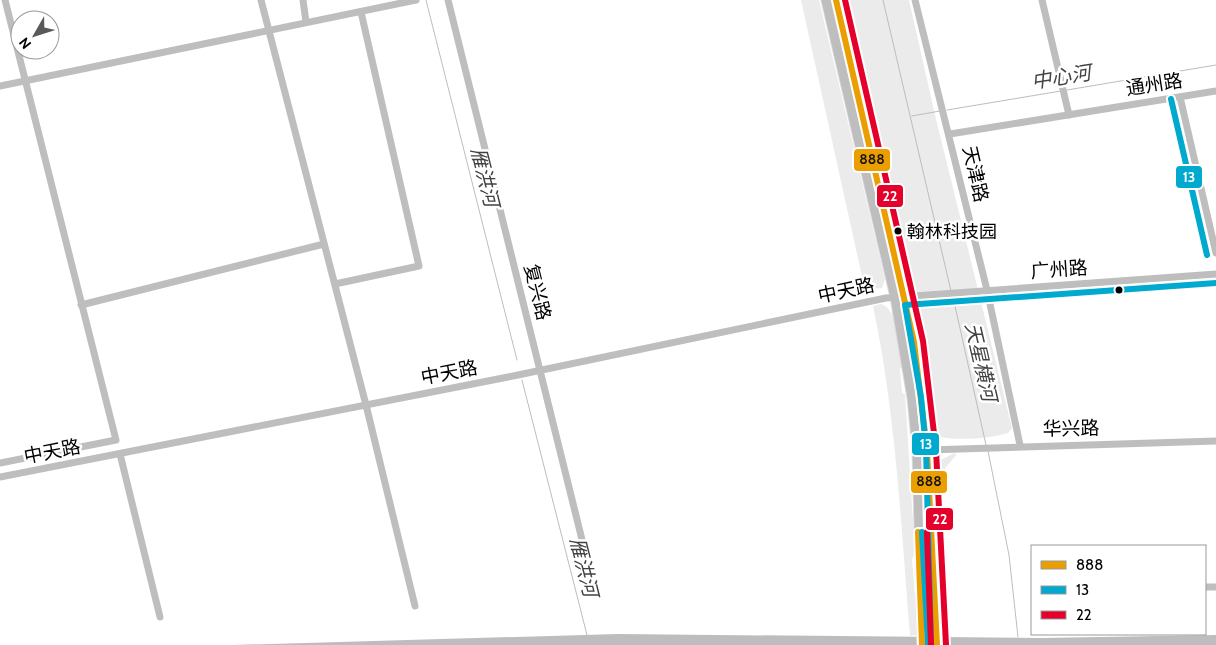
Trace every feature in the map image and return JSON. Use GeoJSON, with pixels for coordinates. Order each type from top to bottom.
{"type":"FeatureCollection","features":[{"type":"Feature","properties":{"kind":"main road"},"geometry":{"type":"LineString","coordinates":[[826,0],[920,380],[927,450],[937,645]]}},
{"type":"Feature","properties":{"kind":"main road"},"geometry":{"type":"LineString","coordinates":[[836,0],[899,296],[917,449],[918,568],[922,645]]}},
{"type":"Feature","properties":{"kind":"street"},"geometry":{"type":"LineString","coordinates":[[0,463],[116,440],[5,0]]}},
{"type":"Feature","properties":{"kind":"street"},"geometry":{"type":"LineString","coordinates":[[261,0],[416,606]]}},
{"type":"Feature","properties":{"kind":"street"},"geometry":{"type":"LineString","coordinates":[[303,0],[306,22]]}},
{"type":"Feature","properties":{"kind":"street"},"geometry":{"type":"LineString","coordinates":[[0,86],[414,0]]}},
{"type":"Feature","properties":{"kind":"street","name":"复兴路"},"geometry":{"type":"LineString","coordinates":[[448,0],[596,592]]}},
{"type":"Feature","properties":{"kind":"street","name":"天津路"},"geometry":{"type":"LineString","coordinates":[[915,0],[946,117],[987,290],[1020,445]]}},
{"type":"Feature","properties":{"kind":"street"},"geometry":{"type":"LineString","coordinates":[[1042,0],[1069,115]]}},
{"type":"Feature","properties":{"kind":"street"},"geometry":{"type":"LineString","coordinates":[[335,284],[419,266],[361,12]]}},
{"type":"Feature","properties":{"kind":"street","name":"通州路"},"geometry":{"type":"LineString","coordinates":[[950,134],[1216,90]]}},
{"type":"Feature","properties":{"kind":"street"},"geometry":{"type":"LineString","coordinates":[[1180,97],[1216,253]]}},
{"type":"Feature","properties":{"kind":"street"},"geometry":{"type":"LineString","coordinates":[[81,305],[324,244]]}},
{"type":"Feature","properties":{"kind":"street","name":"广州路"},"geometry":{"type":"LineString","coordinates":[[899,296],[1216,274]]}},
{"type":"Feature","properties":{"kind":"street","name":"中天路"},"geometry":{"type":"LineString","coordinates":[[0,477],[540,370],[899,296]]}},
{"type":"Feature","properties":{"kind":"street","name":"华兴路"},"geometry":{"type":"LineString","coordinates":[[927,450],[1020,445],[1216,441]]}},
{"type":"Feature","properties":{"kind":"street"},"geometry":{"type":"LineString","coordinates":[[120,454],[160,617]]}},
{"type":"Feature","properties":{"kind":"shaded area"},"geometry":{"type":"Polygon","coordinates":[[[801,0],[819,0],[885,279],[882,288],[865,290],[801,0]]]}},
{"type":"Feature","properties":{"kind":"shaded area"},"geometry":{"type":"Polygon","coordinates":[[[842,0],[909,0],[936,119],[1012,428],[1008,433],[962,439],[935,436],[932,429],[925,360],[842,0]]]}},
{"type":"Feature","properties":{"kind":"shaded area"},"geometry":{"type":"Polygon","coordinates":[[[881,304],[887,307],[895,322],[903,368],[900,368],[902,393],[905,394],[915,552],[912,559],[918,635],[910,636],[892,429],[881,347],[873,306],[881,304]]]}},
{"type":"Feature","properties":{"kind":"shaded area"},"geometry":{"type":"Polygon","coordinates":[[[955,453],[956,455],[943,471],[942,487],[938,493],[949,638],[940,637],[934,469],[940,460],[955,453]]]}},
{"type":"Feature","properties":{"kind":"shaded area"},"geometry":{"type":"Polygon","coordinates":[[[618,634],[1042,638],[1216,635],[1216,645],[233,645],[618,634]]]}},
{"type":"Feature","properties":{"kind":"waterway","name":"雁洪河"},"geometry":{"type":"LineString","coordinates":[[426,0],[517,360]]}},
{"type":"Feature","properties":{"kind":"waterway","name":"天星横河"},"geometry":{"type":"LineString","coordinates":[[883,0],[951,291]]}},
{"type":"Feature","properties":{"kind":"waterway","name":"中心河"},"geometry":{"type":"LineString","coordinates":[[1067,90],[1216,65]]}},
{"type":"Feature","properties":{"kind":"waterway","name":"中心河"},"geometry":{"type":"LineString","coordinates":[[947,110],[1061,91]]}},
{"type":"Feature","properties":{"kind":"waterway","name":"中心河"},"geometry":{"type":"LineString","coordinates":[[912,116],[940,111]]}},
{"type":"Feature","properties":{"kind":"waterway","name":"天星横河"},"geometry":{"type":"LineString","coordinates":[[953,297],[986,445]]}},
{"type":"Feature","properties":{"kind":"waterway","name":"雁洪河"},"geometry":{"type":"LineString","coordinates":[[522,380],[587,635]]}},
{"type":"Feature","properties":{"kind":"waterway","name":"天星横河"},"geometry":{"type":"LineString","coordinates":[[988,451],[1009,555],[1018,637]]}},
{"type":"Feature","properties":{"kind":"transit line","name":"888"},"geometry":{"type":"LineString","coordinates":[[836,0],[914,342],[927,450],[937,645]]}},
{"type":"Feature","properties":{"kind":"transit line","name":"22"},"geometry":{"type":"LineString","coordinates":[[845,0],[923,341],[936,450],[946,645]]}},
{"type":"Feature","properties":{"kind":"transit line","name":"13"},"geometry":{"type":"LineString","coordinates":[[1171,99],[1207,255]]}},
{"type":"Feature","properties":{"kind":"transit line","name":"13"},"geometry":{"type":"LineString","coordinates":[[931,645],[926,448],[921,397],[905,305],[1216,283]]}},
{"type":"Feature","properties":{"kind":"transit line","name":"888"},"geometry":{"type":"LineString","coordinates":[[918,532],[922,645]]}},
{"type":"Feature","properties":{"kind":"transit line","name":"13"},"geometry":{"type":"LineString","coordinates":[[922,532],[928,645]]}},
{"type":"Feature","properties":{"kind":"transit line","name":"22"},"geometry":{"type":"LineString","coordinates":[[927,532],[931,645]]}},
{"type":"Feature","properties":{"kind":"place","name":"翰林科技园"},"geometry":{"type":"Point","coordinates":[898,231]}}]}
